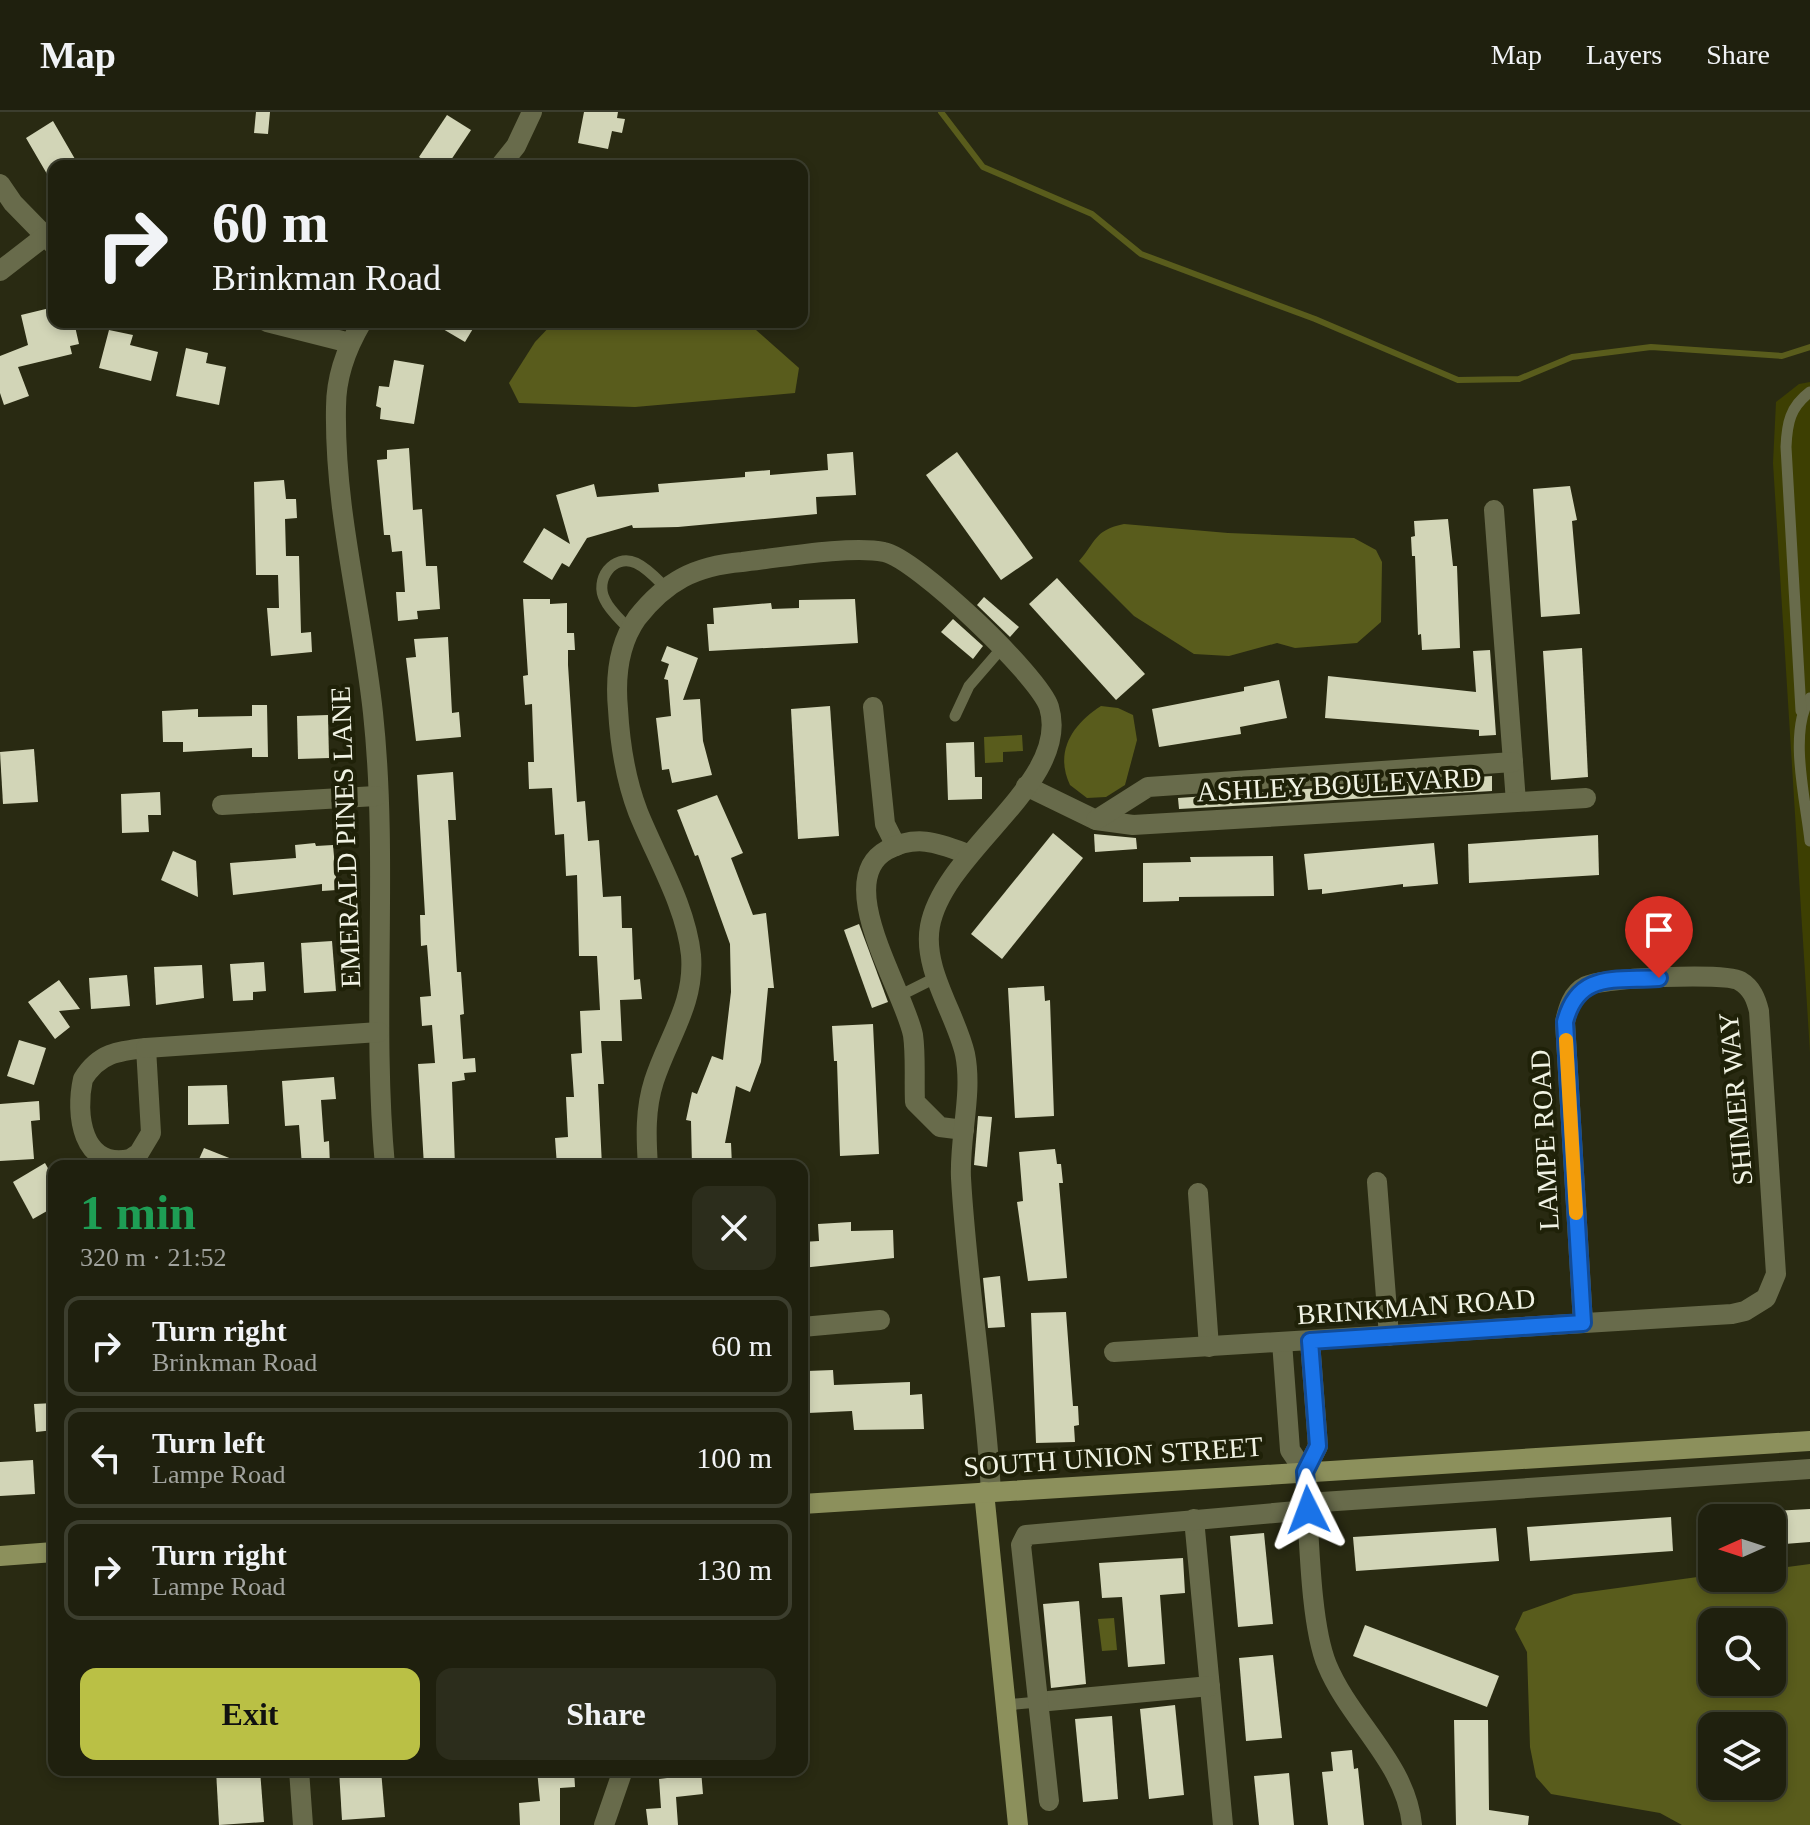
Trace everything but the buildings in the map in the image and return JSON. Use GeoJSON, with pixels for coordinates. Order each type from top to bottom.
{"type":"FeatureCollection","features":[{"type":"Feature","properties":{"kind":"street"},"geometry":{"type":"LineString","coordinates":[[505,160],[516,146],[532,112]]}},
{"type":"Feature","properties":{"kind":"street"},"geometry":{"type":"LineString","coordinates":[[0,184],[48,240]]}},
{"type":"Feature","properties":{"kind":"street"},"geometry":{"type":"LineString","coordinates":[[0,271],[48,242]]}},
{"type":"Feature","properties":{"kind":"street"},"geometry":{"type":"LineString","coordinates":[[291,328],[350,343]]}},
{"type":"Feature","properties":{"kind":"street","name":"EMERALD PINES LANE"},"geometry":{"type":"LineString","coordinates":[[359,328],[337,382],[336,442],[347,558],[373,714],[385,1160]]}},
{"type":"Feature","properties":{"kind":"street"},"geometry":{"type":"LineString","coordinates":[[1494,510],[1516,802]]}},
{"type":"Feature","properties":{"kind":"street"},"geometry":{"type":"LineString","coordinates":[[648,1160],[649,1098],[685,1011],[691,982],[691,953],[677,906],[632,794],[621,753],[617,671],[629,629],[665,587],[684,574],[721,564],[852,551],[893,554],[924,573],[1030,675],[1049,705],[1052,733],[1044,763],[954,871],[930,926],[937,977],[965,1056],[961,1173],[1018,1825]]}},
{"type":"Feature","properties":{"kind":"street"},"geometry":{"type":"LineString","coordinates":[[873,707],[885,824],[896,846]]}},
{"type":"Feature","properties":{"kind":"street","name":"ASHLEY BOULEVARD"},"geometry":{"type":"LineString","coordinates":[[1096,820],[1148,787],[1513,762]]}},
{"type":"Feature","properties":{"kind":"street","name":"ASHLEY BOULEVARD"},"geometry":{"type":"LineString","coordinates":[[1026,786],[1096,820],[1133,825],[1586,798]]}},
{"type":"Feature","properties":{"kind":"street"},"geometry":{"type":"LineString","coordinates":[[222,805],[376,796]]}},
{"type":"Feature","properties":{"kind":"street"},"geometry":{"type":"LineString","coordinates":[[964,1130],[940,1127],[915,1102],[913,1035],[869,915],[864,883],[872,863],[912,839],[928,840],[968,854]]}},
{"type":"Feature","properties":{"kind":"street","name":"SHIMER WAY"},"geometry":{"type":"LineString","coordinates":[[1659,978],[1731,977],[1742,982],[1756,999],[1776,1274],[1766,1298]]}},
{"type":"Feature","properties":{"kind":"street","name":"LAMPE ROAD"},"geometry":{"type":"LineString","coordinates":[[1583,1323],[1565,1022],[1576,994],[1587,985],[1659,978]]}},
{"type":"Feature","properties":{"kind":"street"},"geometry":{"type":"LineString","coordinates":[[146,1048],[151,1123],[147,1143],[130,1159],[102,1159],[92,1151],[83,1132],[83,1079],[102,1057],[146,1048],[379,1032]]}},
{"type":"Feature","properties":{"kind":"street"},"geometry":{"type":"LineString","coordinates":[[1377,1182],[1389,1336]]}},
{"type":"Feature","properties":{"kind":"street"},"geometry":{"type":"LineString","coordinates":[[1198,1193],[1209,1347]]}},
{"type":"Feature","properties":{"kind":"street","name":"BRINKMAN ROAD"},"geometry":{"type":"LineString","coordinates":[[1114,1352],[1732,1314],[1745,1311],[1766,1298]]}},
{"type":"Feature","properties":{"kind":"street"},"geometry":{"type":"LineString","coordinates":[[808,1326],[880,1320]]}},
{"type":"Feature","properties":{"kind":"street"},"geometry":{"type":"LineString","coordinates":[[1305,1472],[1318,1446],[1310,1341]]}},
{"type":"Feature","properties":{"kind":"street"},"geometry":{"type":"LineString","coordinates":[[1282,1342],[1290,1450],[1305,1472],[1318,1632],[1326,1662],[1343,1698],[1393,1770],[1405,1794],[1412,1825]]}},
{"type":"Feature","properties":{"kind":"street","name":"SOUTH UNION STREET"},"geometry":{"type":"LineString","coordinates":[[808,1504],[1810,1441]]}},
{"type":"Feature","properties":{"kind":"street"},"geometry":{"type":"LineString","coordinates":[[1049,1801],[1023,1539],[1031,1532],[1308,1506],[1810,1469]]}},
{"type":"Feature","properties":{"kind":"street"},"geometry":{"type":"LineString","coordinates":[[1194,1519],[1223,1825]]}},
{"type":"Feature","properties":{"kind":"street"},"geometry":{"type":"LineString","coordinates":[[0,1556],[48,1552]]}},
{"type":"Feature","properties":{"kind":"street"},"geometry":{"type":"LineString","coordinates":[[1038,1702],[1210,1686]]}},
{"type":"Feature","properties":{"kind":"street"},"geometry":{"type":"LineString","coordinates":[[299,1776],[303,1825]]}},
{"type":"Feature","properties":{"kind":"street"},"geometry":{"type":"LineString","coordinates":[[604,1825],[621,1776]]}},
{"type":"Feature","properties":{"kind":"lane"},"geometry":{"type":"LineString","coordinates":[[1810,392],[1795,406],[1787,421],[1786,447],[1801,711],[1798,733],[1810,841]]}},
{"type":"Feature","properties":{"kind":"lane"},"geometry":{"type":"LineString","coordinates":[[629,629],[603,598],[601,582],[606,572],[616,563],[627,561],[648,571],[665,587]]}},
{"type":"Feature","properties":{"kind":"lane"},"geometry":{"type":"LineString","coordinates":[[955,716],[969,686],[1001,649]]}},
{"type":"Feature","properties":{"kind":"lane"},"geometry":{"type":"LineString","coordinates":[[1801,711],[1810,698]]}},
{"type":"Feature","properties":{"kind":"lane"},"geometry":{"type":"LineString","coordinates":[[899,996],[937,977]]}},
{"type":"Feature","properties":{"kind":"lane"},"geometry":{"type":"LineString","coordinates":[[1006,1705],[1038,1702]]}},
{"type":"Feature","properties":{"kind":"shaded area"},"geometry":{"type":"Polygon","coordinates":[[[548,328],[754,328],[799,368],[795,393],[635,407],[519,403],[509,383],[535,342],[548,328]]]}},
{"type":"Feature","properties":{"kind":"shaded area"},"geometry":{"type":"Polygon","coordinates":[[[1810,382],[1810,1053],[1773,463],[1776,402],[1799,384],[1810,382]]]}},
{"type":"Feature","properties":{"kind":"shaded area"},"geometry":{"type":"Polygon","coordinates":[[[1124,524],[1228,533],[1354,538],[1376,550],[1382,562],[1381,622],[1357,643],[1295,648],[1277,643],[1229,656],[1194,654],[1134,616],[1079,561],[1101,533],[1124,524]]]}},
{"type":"Feature","properties":{"kind":"shaded area"},"geometry":{"type":"Polygon","coordinates":[[[1101,706],[1118,708],[1133,715],[1137,740],[1125,785],[1106,797],[1087,798],[1070,785],[1064,761],[1065,750],[1082,721],[1101,706]]]}},
{"type":"Feature","properties":{"kind":"shaded area"},"geometry":{"type":"Polygon","coordinates":[[[1022,735],[1023,751],[1003,752],[1003,762],[985,763],[984,737],[1022,735]]]}},
{"type":"Feature","properties":{"kind":"shaded area"},"geometry":{"type":"Polygon","coordinates":[[[1810,1564],[1810,1825],[1682,1825],[1660,1813],[1551,1794],[1536,1777],[1530,1747],[1527,1652],[1515,1629],[1523,1612],[1574,1594],[1698,1577],[1698,1592],[1786,1592],[1786,1567],[1810,1564]]]}},
{"type":"Feature","properties":{"kind":"shaded area"},"geometry":{"type":"Polygon","coordinates":[[[1114,1618],[1117,1650],[1102,1651],[1098,1619],[1114,1618]]]}},
{"type":"Feature","properties":{"kind":"waterway"},"geometry":{"type":"LineString","coordinates":[[941,112],[983,167],[1092,214],[1141,254],[1315,319],[1458,380],[1519,379],[1572,357],[1651,347],[1782,356],[1810,347]]}},
{"type":"Feature","properties":{"kind":"slow traffic"},"geometry":{"type":"LineString","coordinates":[[1566,1040],[1576,1213]]}},
{"type":"Feature","properties":{"kind":"route"},"geometry":{"type":"LineString","coordinates":[[1308,1510],[1305,1472],[1318,1446],[1310,1341],[1583,1323],[1565,1022],[1576,994],[1587,985],[1659,978]]}}]}
